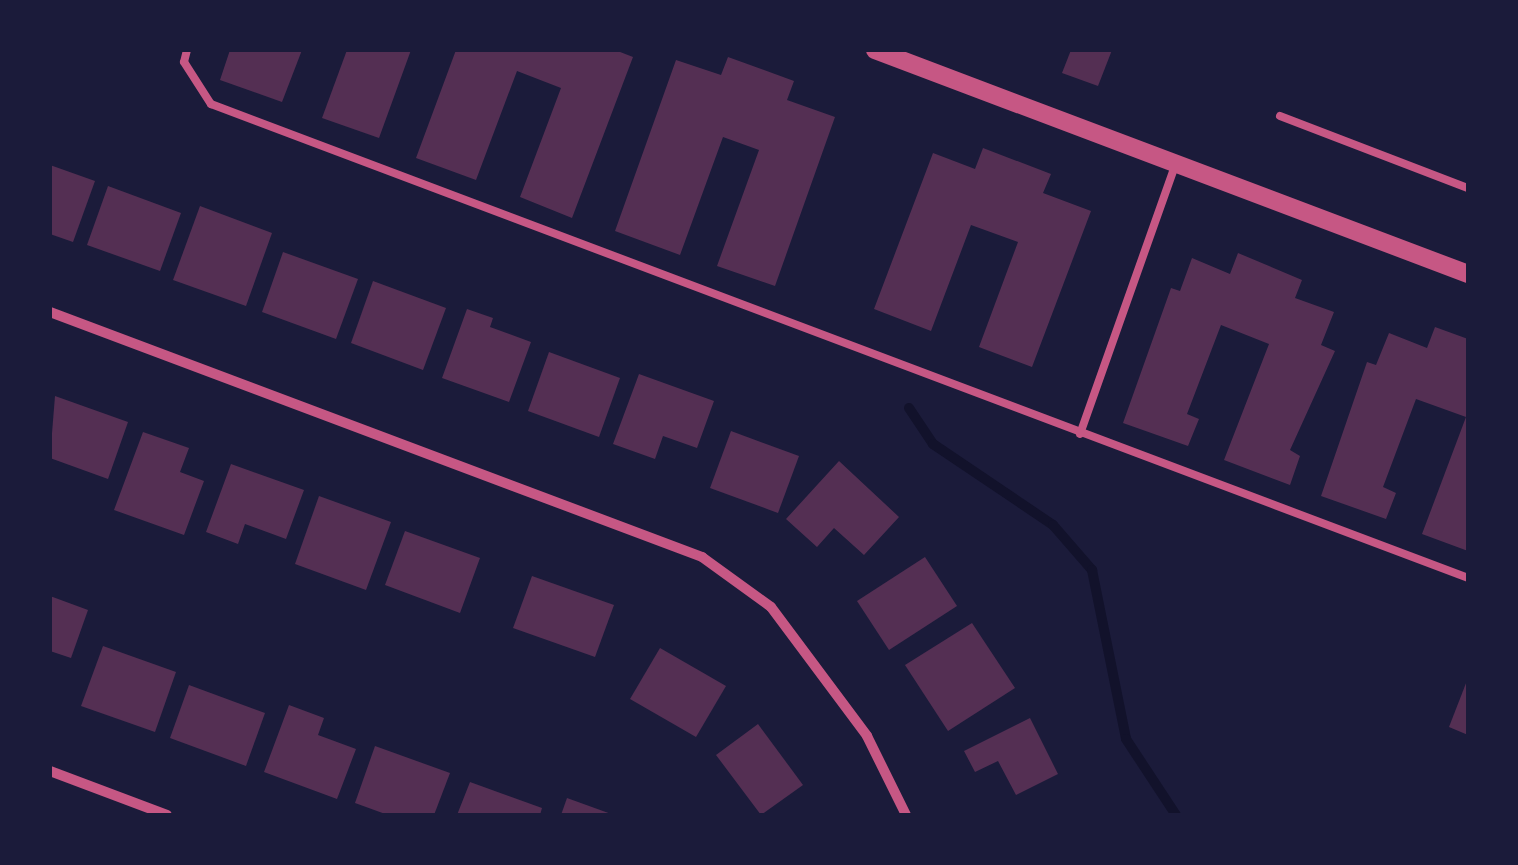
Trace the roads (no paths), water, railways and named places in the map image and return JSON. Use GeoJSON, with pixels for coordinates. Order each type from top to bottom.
{"type":"FeatureCollection","features":[{"type":"Feature","properties":{"kind":"street"},"geometry":{"type":"LineString","coordinates":[[875,50],[1468,274]]}},
{"type":"Feature","properties":{"kind":"street"},"geometry":{"type":"LineString","coordinates":[[50,312],[702,558],[771,607],[867,736],[906,815]]}},
{"type":"Feature","properties":{"kind":"street"},"geometry":{"type":"LineString","coordinates":[[50,771],[167,815]]}},
{"type":"Feature","properties":{"kind":"lane"},"geometry":{"type":"LineString","coordinates":[[187,50],[184,62],[211,104],[1468,578]]}},
{"type":"Feature","properties":{"kind":"lane"},"geometry":{"type":"LineString","coordinates":[[1280,116],[1468,188]]}},
{"type":"Feature","properties":{"kind":"lane"},"geometry":{"type":"LineString","coordinates":[[1080,434],[1175,165]]}},
{"type":"Feature","properties":{"kind":"waterway"},"geometry":{"type":"LineString","coordinates":[[909,408],[933,444],[1053,525],[1092,570],[1126,739],[1176,815]]}}]}
